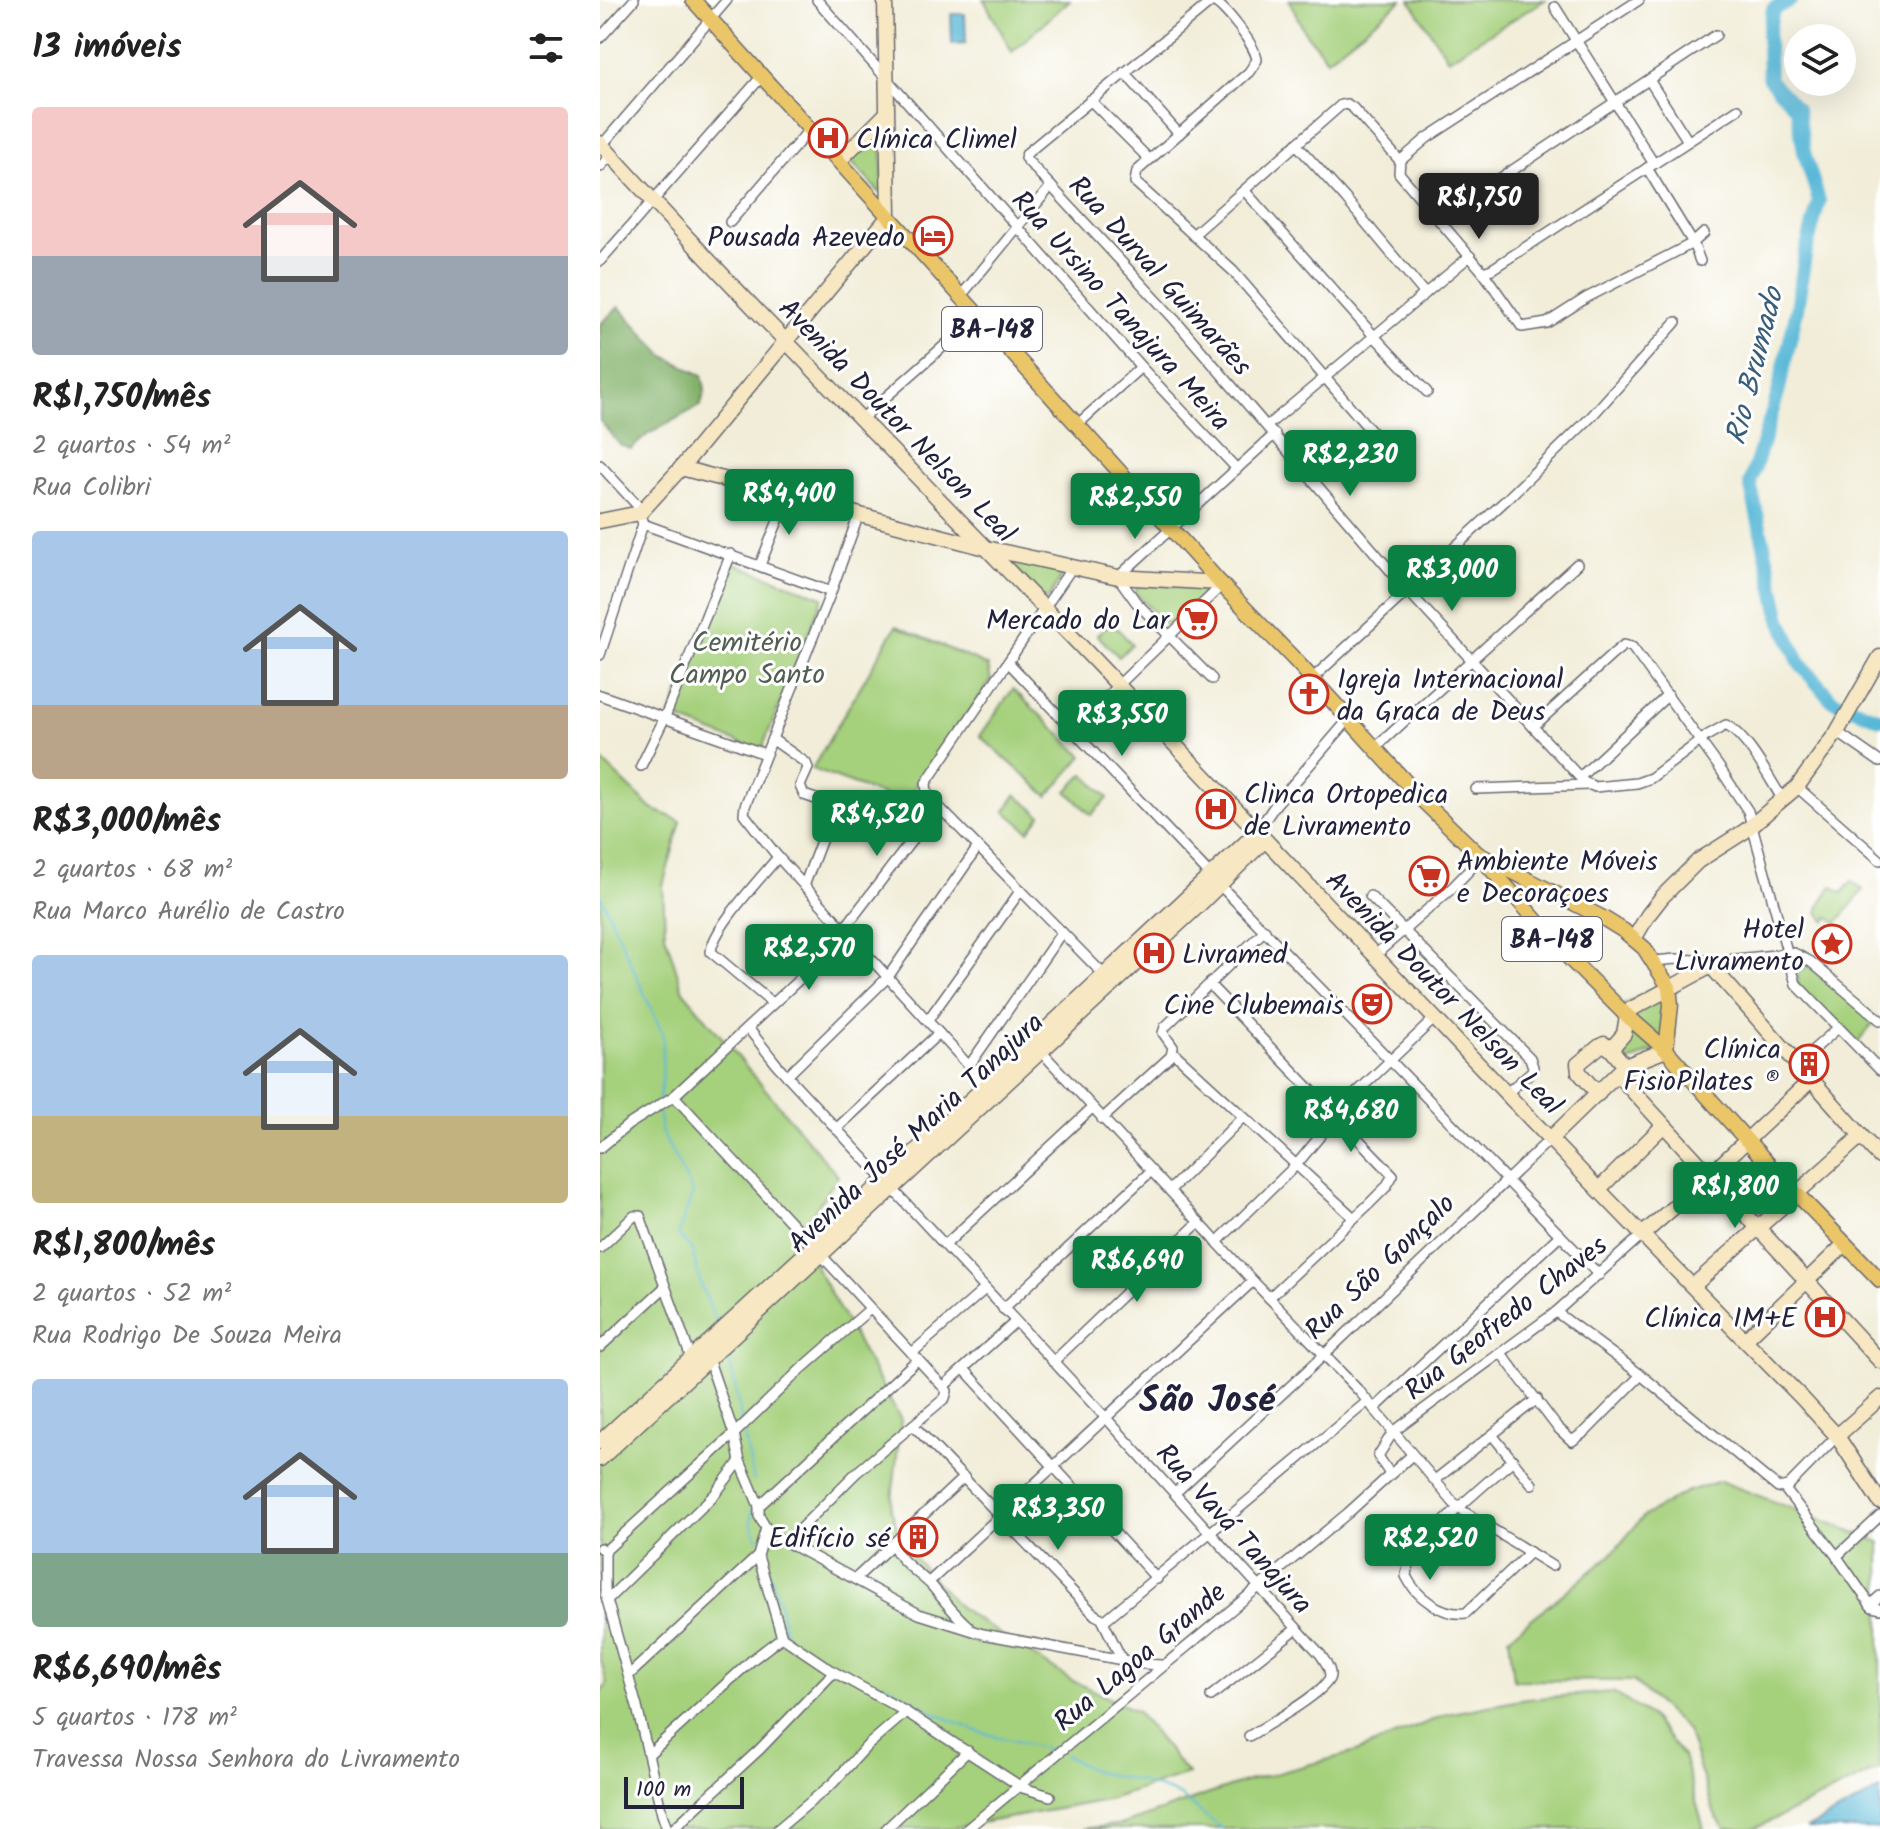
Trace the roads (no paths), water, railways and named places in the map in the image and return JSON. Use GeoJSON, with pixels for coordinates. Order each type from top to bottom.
{"type":"FeatureCollection","features":[{"type":"Feature","properties":{"kind":"main road","name":"BA-148"},"geometry":{"type":"LineString","coordinates":[[693,0],[1221,584],[1313,678],[1422,800],[1481,856],[1517,901],[1626,1015],[1666,1050]]}},
{"type":"Feature","properties":{"kind":"main road","name":"Ba-148"},"geometry":{"type":"LineString","coordinates":[[1481,856],[1603,918],[1634,939],[1654,961],[1669,987]]}},
{"type":"Feature","properties":{"kind":"main road"},"geometry":{"type":"LineString","coordinates":[[1517,901],[1532,882]]}},
{"type":"Feature","properties":{"kind":"main road"},"geometry":{"type":"LineString","coordinates":[[1669,987],[1671,1005],[1666,1050],[1796,1194],[1880,1280]]}},
{"type":"Feature","properties":{"kind":"street"},"geometry":{"type":"LineString","coordinates":[[600,38],[634,0]]}},
{"type":"Feature","properties":{"kind":"street"},"geometry":{"type":"LineString","coordinates":[[600,167],[604,148],[727,0]]}},
{"type":"Feature","properties":{"kind":"street","name":"Rua Ursino Tanajura Meira"},"geometry":{"type":"LineString","coordinates":[[817,0],[1141,367],[1237,469]]}},
{"type":"Feature","properties":{"kind":"street"},"geometry":{"type":"LineString","coordinates":[[600,655],[641,518],[889,214],[885,0]]}},
{"type":"Feature","properties":{"kind":"street"},"geometry":{"type":"LineString","coordinates":[[1639,0],[1427,138],[1400,161],[1398,167],[1403,179],[1483,272],[1522,327],[1547,323],[1586,298],[1693,243],[1704,233]]}},
{"type":"Feature","properties":{"kind":"street"},"geometry":{"type":"LineString","coordinates":[[1149,159],[1090,100],[1202,8],[1216,1],[1257,54],[1249,72],[1149,159],[1134,179],[1141,191],[1233,271],[1377,438]]}},
{"type":"Feature","properties":{"kind":"street"},"geometry":{"type":"LineString","coordinates":[[1555,7],[1616,102],[1700,261]]}},
{"type":"Feature","properties":{"kind":"street"},"geometry":{"type":"LineString","coordinates":[[1439,219],[1716,35]]}},
{"type":"Feature","properties":{"kind":"street"},"geometry":{"type":"LineString","coordinates":[[1124,72],[1179,134]]}},
{"type":"Feature","properties":{"kind":"street"},"geometry":{"type":"LineString","coordinates":[[600,261],[762,76]]}},
{"type":"Feature","properties":{"kind":"street"},"geometry":{"type":"LineString","coordinates":[[1649,80],[1688,141]]}},
{"type":"Feature","properties":{"kind":"street","name":"Rua Durval Guimarães"},"geometry":{"type":"LineString","coordinates":[[1090,100],[1025,158],[1268,425],[1273,436],[1408,591],[1589,785]]}},
{"type":"Feature","properties":{"kind":"street"},"geometry":{"type":"LineString","coordinates":[[1193,235],[1341,105],[1347,104],[1400,161]]}},
{"type":"Feature","properties":{"kind":"street"},"geometry":{"type":"LineString","coordinates":[[1483,272],[1738,109]]}},
{"type":"Feature","properties":{"kind":"street"},"geometry":{"type":"LineString","coordinates":[[839,161],[885,115]]}},
{"type":"Feature","properties":{"kind":"street"},"geometry":{"type":"LineString","coordinates":[[730,222],[810,129]]}},
{"type":"Feature","properties":{"kind":"street"},"geometry":{"type":"LineString","coordinates":[[1296,144],[1425,294]]}},
{"type":"Feature","properties":{"kind":"street","name":"Avenida Doutor Nelson Leal"},"geometry":{"type":"LineString","coordinates":[[604,148],[651,202],[1118,684],[1260,837],[1837,1436],[1880,1502]]}},
{"type":"Feature","properties":{"kind":"street"},"geometry":{"type":"LineString","coordinates":[[961,296],[1051,186]]}},
{"type":"Feature","properties":{"kind":"street"},"geometry":{"type":"LineString","coordinates":[[1244,190],[1427,392]]}},
{"type":"Feature","properties":{"kind":"street"},"geometry":{"type":"LineString","coordinates":[[1268,425],[1470,256]]}},
{"type":"Feature","properties":{"kind":"street"},"geometry":{"type":"LineString","coordinates":[[860,420],[979,315]]}},
{"type":"Feature","properties":{"kind":"street"},"geometry":{"type":"LineString","coordinates":[[1313,678],[1591,417],[1676,322]]}},
{"type":"Feature","properties":{"kind":"street"},"geometry":{"type":"LineString","coordinates":[[1077,425],[1141,367]]}},
{"type":"Feature","properties":{"kind":"street"},"geometry":{"type":"LineString","coordinates":[[1118,577],[1273,436]]}},
{"type":"Feature","properties":{"kind":"street"},"geometry":{"type":"LineString","coordinates":[[600,465],[631,496],[641,518]]}},
{"type":"Feature","properties":{"kind":"street"},"geometry":{"type":"LineString","coordinates":[[681,468],[986,548],[1118,577],[1221,584]]}},
{"type":"Feature","properties":{"kind":"street"},"geometry":{"type":"LineString","coordinates":[[760,565],[788,496]]}},
{"type":"Feature","properties":{"kind":"street"},"geometry":{"type":"LineString","coordinates":[[859,514],[744,814],[778,857],[990,1090]]}},
{"type":"Feature","properties":{"kind":"street"},"geometry":{"type":"LineString","coordinates":[[600,521],[641,518],[831,592]]}},
{"type":"Feature","properties":{"kind":"street"},"geometry":{"type":"LineString","coordinates":[[641,766],[664,719],[731,554]]}},
{"type":"Feature","properties":{"kind":"street"},"geometry":{"type":"LineString","coordinates":[[1375,748],[1577,564]]}},
{"type":"Feature","properties":{"kind":"street"},"geometry":{"type":"LineString","coordinates":[[1073,566],[926,783],[927,792],[938,806],[1109,980]]}},
{"type":"Feature","properties":{"kind":"street"},"geometry":{"type":"LineString","coordinates":[[1118,577],[1136,602],[1212,679]]}},
{"type":"Feature","properties":{"kind":"street"},"geometry":{"type":"LineString","coordinates":[[1072,730],[1221,584]]}},
{"type":"Feature","properties":{"kind":"street"},"geometry":{"type":"LineString","coordinates":[[1533,727],[1624,645],[1632,647],[1737,793],[1754,824],[1776,918],[1796,984],[1880,1070]]}},
{"type":"Feature","properties":{"kind":"street"},"geometry":{"type":"LineString","coordinates":[[1634,939],[1655,906],[1689,870],[1754,824],[1797,787],[1837,732],[1880,657]]}},
{"type":"Feature","properties":{"kind":"street"},"geometry":{"type":"LineString","coordinates":[[1008,662],[1599,1275]]}},
{"type":"Feature","properties":{"kind":"street"},"geometry":{"type":"LineString","coordinates":[[600,695],[765,754]]}},
{"type":"Feature","properties":{"kind":"street"},"geometry":{"type":"LineString","coordinates":[[1580,777],[1668,695]]}},
{"type":"Feature","properties":{"kind":"street"},"geometry":{"type":"LineString","coordinates":[[1260,837],[1276,804],[1349,719]]}},
{"type":"Feature","properties":{"kind":"street"},"geometry":{"type":"LineString","coordinates":[[1476,789],[1637,783],[1651,778],[1723,725],[1729,726],[1757,760],[1783,800]]}},
{"type":"Feature","properties":{"kind":"street"},"geometry":{"type":"LineString","coordinates":[[1837,732],[1880,762]]}},
{"type":"Feature","properties":{"kind":"street"},"geometry":{"type":"LineString","coordinates":[[772,739],[806,763],[808,768],[800,786],[802,793],[882,822],[909,843]]}},
{"type":"Feature","properties":{"kind":"street"},"geometry":{"type":"LineString","coordinates":[[1797,787],[1880,860]]}},
{"type":"Feature","properties":{"kind":"street"},"geometry":{"type":"LineString","coordinates":[[600,1148],[628,1125],[674,1096],[846,932],[938,806]]}},
{"type":"Feature","properties":{"kind":"street"},"geometry":{"type":"LineString","coordinates":[[804,886],[834,807]]}},
{"type":"Feature","properties":{"kind":"street","name":"Avenida José Maria Tanajura"},"geometry":{"type":"LineString","coordinates":[[600,1459],[691,1358],[817,1251],[1260,837]]}},
{"type":"Feature","properties":{"kind":"street"},"geometry":{"type":"LineString","coordinates":[[787,1076],[888,977],[978,847]]}},
{"type":"Feature","properties":{"kind":"street"},"geometry":{"type":"LineString","coordinates":[[1374,956],[1481,856]]}},
{"type":"Feature","properties":{"kind":"street"},"geometry":{"type":"LineString","coordinates":[[772,1003],[711,952],[711,943],[778,857]]}},
{"type":"Feature","properties":{"kind":"street"},"geometry":{"type":"LineString","coordinates":[[928,1020],[1021,890]]}},
{"type":"Feature","properties":{"kind":"street"},"geometry":{"type":"LineString","coordinates":[[1370,896],[1530,1058],[1532,1071],[1507,1093]]}},
{"type":"Feature","properties":{"kind":"street"},"geometry":{"type":"LineString","coordinates":[[1265,930],[1163,1030],[1173,1052],[1354,1218]]}},
{"type":"Feature","properties":{"kind":"street"},"geometry":{"type":"LineString","coordinates":[[969,1066],[1062,932]]}},
{"type":"Feature","properties":{"kind":"street"},"geometry":{"type":"LineString","coordinates":[[1654,961],[1676,959],[1714,964],[1787,952],[1813,964],[1880,1020]]}},
{"type":"Feature","properties":{"kind":"street"},"geometry":{"type":"LineString","coordinates":[[1611,1049],[1624,1034],[1626,1015],[1669,987],[1714,964]]}},
{"type":"Feature","properties":{"kind":"street"},"geometry":{"type":"LineString","coordinates":[[1714,964],[1796,1065],[1880,1157]]}},
{"type":"Feature","properties":{"kind":"street"},"geometry":{"type":"LineString","coordinates":[[1209,984],[1393,1175],[1386,1187],[1269,1298]]}},
{"type":"Feature","properties":{"kind":"street"},"geometry":{"type":"LineString","coordinates":[[1217,1242],[1297,1164],[1370,1079],[1435,1018]]}},
{"type":"Feature","properties":{"kind":"street","name":"Rua Vavá Tanajura"},"geometry":{"type":"LineString","coordinates":[[748,1028],[787,1076],[1107,1419],[1321,1655],[1330,1674],[1327,1682],[1249,1736]]}},
{"type":"Feature","properties":{"kind":"street"},"geometry":{"type":"LineString","coordinates":[[1796,1065],[1838,1028]]}},
{"type":"Feature","properties":{"kind":"street"},"geometry":{"type":"LineString","coordinates":[[836,1129],[939,1033]]}},
{"type":"Feature","properties":{"kind":"street"},"geometry":{"type":"LineString","coordinates":[[1598,1094],[1581,1075],[1578,1064],[1604,1044],[1611,1049],[1622,1070],[1663,1126],[1880,1361]]}},
{"type":"Feature","properties":{"kind":"street"},"geometry":{"type":"LineString","coordinates":[[1036,1046],[1371,1405],[1458,1508],[1552,1566]]}},
{"type":"Feature","properties":{"kind":"street"},"geometry":{"type":"LineString","coordinates":[[1622,1070],[1666,1050]]}},
{"type":"Feature","properties":{"kind":"street"},"geometry":{"type":"LineString","coordinates":[[1102,1119],[1173,1052]]}},
{"type":"Feature","properties":{"kind":"street","name":"Rua São Gonçalo"},"geometry":{"type":"LineString","coordinates":[[1175,1493],[1622,1070]]}},
{"type":"Feature","properties":{"kind":"street"},"geometry":{"type":"LineString","coordinates":[[1643,1234],[1810,1081]]}},
{"type":"Feature","properties":{"kind":"street"},"geometry":{"type":"LineString","coordinates":[[674,1096],[944,1386],[947,1394],[856,1473],[788,1541]]}},
{"type":"Feature","properties":{"kind":"street"},"geometry":{"type":"LineString","coordinates":[[945,1245],[1092,1108]]}},
{"type":"Feature","properties":{"kind":"street"},"geometry":{"type":"LineString","coordinates":[[1170,1190],[1243,1117]]}},
{"type":"Feature","properties":{"kind":"street"},"geometry":{"type":"LineString","coordinates":[[1599,1189],[1663,1126]]}},
{"type":"Feature","properties":{"kind":"street"},"geometry":{"type":"LineString","coordinates":[[1693,1286],[1861,1136]]}},
{"type":"Feature","properties":{"kind":"street"},"geometry":{"type":"LineString","coordinates":[[1003,1309],[1151,1171]]}},
{"type":"Feature","properties":{"kind":"street"},"geometry":{"type":"LineString","coordinates":[[600,1248],[634,1216],[640,1216],[691,1358]]}},
{"type":"Feature","properties":{"kind":"street"},"geometry":{"type":"LineString","coordinates":[[1053,1362],[1199,1222]]}},
{"type":"Feature","properties":{"kind":"street","name":"Rua Geofredo Chaves"},"geometry":{"type":"LineString","coordinates":[[1393,1432],[1556,1312],[1643,1234]]}},
{"type":"Feature","properties":{"kind":"street"},"geometry":{"type":"LineString","coordinates":[[1102,1619],[1110,1618],[1371,1405],[1560,1235]]}},
{"type":"Feature","properties":{"kind":"street"},"geometry":{"type":"LineString","coordinates":[[1745,1340],[1845,1244]]}},
{"type":"Feature","properties":{"kind":"street","name":"Avenida José Maria Tanajura"},"geometry":{"type":"LineString","coordinates":[[600,1442],[630,1424],[708,1358],[801,1265]]}},
{"type":"Feature","properties":{"kind":"street"},"geometry":{"type":"LineString","coordinates":[[929,1582],[1253,1281]]}},
{"type":"Feature","properties":{"kind":"street"},"geometry":{"type":"LineString","coordinates":[[600,1347],[665,1287]]}},
{"type":"Feature","properties":{"kind":"street"},"geometry":{"type":"LineString","coordinates":[[759,1506],[985,1289]]}},
{"type":"Feature","properties":{"kind":"street"},"geometry":{"type":"LineString","coordinates":[[834,1672],[760,1749],[670,1829],[662,1814],[629,1675],[607,1600],[603,1549],[870,1309]]}},
{"type":"Feature","properties":{"kind":"street"},"geometry":{"type":"LineString","coordinates":[[1556,1312],[1641,1375],[1778,1488],[1784,1488],[1880,1398]]}},
{"type":"Feature","properties":{"kind":"street"},"geometry":{"type":"LineString","coordinates":[[944,1386],[1015,1322]]}},
{"type":"Feature","properties":{"kind":"street"},"geometry":{"type":"LineString","coordinates":[[1501,1353],[1565,1437],[1573,1441],[1641,1375]]}},
{"type":"Feature","properties":{"kind":"street"},"geometry":{"type":"LineString","coordinates":[[708,1358],[740,1461],[759,1506],[759,1516],[775,1536],[919,1614],[974,1630],[1161,1665]]}},
{"type":"Feature","properties":{"kind":"street"},"geometry":{"type":"LineString","coordinates":[[964,1369],[1157,1579]]}},
{"type":"Feature","properties":{"kind":"street"},"geometry":{"type":"LineString","coordinates":[[1435,1480],[1537,1399]]}},
{"type":"Feature","properties":{"kind":"street"},"geometry":{"type":"LineString","coordinates":[[913,1425],[1102,1619],[1122,1660]]}},
{"type":"Feature","properties":{"kind":"street"},"geometry":{"type":"LineString","coordinates":[[1390,1474],[1378,1456],[1393,1432]]}},
{"type":"Feature","properties":{"kind":"street"},"geometry":{"type":"LineString","coordinates":[[1493,1436],[1532,1484]]}},
{"type":"Feature","properties":{"kind":"street","name":"Rua Lagoa Grande"},"geometry":{"type":"LineString","coordinates":[[967,1829],[1348,1513],[1412,1455]]}},
{"type":"Feature","properties":{"kind":"street"},"geometry":{"type":"LineString","coordinates":[[1513,1460],[1458,1508],[1426,1542],[1406,1571],[1416,1592],[1437,1607],[1451,1613],[1466,1613],[1530,1552]]}},
{"type":"Feature","properties":{"kind":"street"},"geometry":{"type":"LineString","coordinates":[[607,1600],[715,1494],[740,1461]]}},
{"type":"Feature","properties":{"kind":"street"},"geometry":{"type":"LineString","coordinates":[[855,1579],[964,1477]]}},
{"type":"Feature","properties":{"kind":"street"},"geometry":{"type":"LineString","coordinates":[[1784,1488],[1875,1607],[1880,1596]]}},
{"type":"Feature","properties":{"kind":"street"},"geometry":{"type":"LineString","coordinates":[[1837,1556],[1880,1516]]}},
{"type":"Feature","properties":{"kind":"street"},"geometry":{"type":"LineString","coordinates":[[629,1675],[758,1556],[766,1528]]}},
{"type":"Feature","properties":{"kind":"street"},"geometry":{"type":"LineString","coordinates":[[893,1543],[895,1550],[913,1571],[929,1582],[963,1622],[974,1630]]}},
{"type":"Feature","properties":{"kind":"street"},"geometry":{"type":"LineString","coordinates":[[758,1556],[782,1637],[1019,1785],[1050,1796]]}},
{"type":"Feature","properties":{"kind":"street"},"geometry":{"type":"LineString","coordinates":[[1211,1696],[1296,1629]]}},
{"type":"Feature","properties":{"kind":"street"},"geometry":{"type":"LineString","coordinates":[[649,1754],[752,1660],[782,1637]]}},
{"type":"Feature","properties":{"kind":"street"},"geometry":{"type":"LineString","coordinates":[[778,1829],[833,1783],[867,1746],[906,1712]]}},
{"type":"Feature","properties":{"kind":"street"},"geometry":{"type":"LineString","coordinates":[[886,1829],[968,1751]]}},
{"type":"Feature","properties":{"kind":"water"},"geometry":{"type":"Polygon","coordinates":[[[951,14],[965,14],[966,43],[952,44],[951,14]]]}},
{"type":"Feature","properties":{"kind":"water"},"geometry":{"type":"Polygon","coordinates":[[[1880,1790],[1880,1829],[1806,1829],[1880,1790]]]}},
{"type":"Feature","properties":{"kind":"waterway","name":"Rio Brumado"},"geometry":{"type":"LineString","coordinates":[[1791,0],[1773,9],[1768,35],[1769,79],[1797,109],[1804,152],[1819,201],[1805,255],[1797,309],[1778,393],[1750,483],[1781,620],[1800,664],[1832,700],[1880,719]]}},
{"type":"Feature","properties":{"kind":"waterway"},"geometry":{"type":"LineString","coordinates":[[600,894],[663,1035],[662,1082],[658,1103]]}},
{"type":"Feature","properties":{"kind":"waterway"},"geometry":{"type":"LineString","coordinates":[[658,1109],[661,1131],[693,1193],[678,1234],[692,1250],[701,1285],[718,1326]]}},
{"type":"Feature","properties":{"kind":"waterway"},"geometry":{"type":"LineString","coordinates":[[728,1350],[742,1423]]}},
{"type":"Feature","properties":{"kind":"waterway"},"geometry":{"type":"LineString","coordinates":[[743,1429],[754,1481]]}},
{"type":"Feature","properties":{"kind":"waterway"},"geometry":{"type":"LineString","coordinates":[[753,1503],[751,1523],[758,1540]]}},
{"type":"Feature","properties":{"kind":"waterway"},"geometry":{"type":"LineString","coordinates":[[763,1553],[777,1593],[785,1632]]}},
{"type":"Feature","properties":{"kind":"waterway"},"geometry":{"type":"LineString","coordinates":[[834,1667],[891,1687],[934,1713],[979,1732],[1055,1751]]}},
{"type":"Feature","properties":{"kind":"waterway"},"geometry":{"type":"LineString","coordinates":[[1064,1755],[1095,1772],[1135,1780],[1179,1795],[1222,1829]]}},
{"type":"Feature","properties":{"kind":"place","name":"Clínica Climel"},"geometry":{"type":"Point","coordinates":[828,138]}},
{"type":"Feature","properties":{"kind":"place","name":"Pousada Azevedo"},"geometry":{"type":"Point","coordinates":[933,236]}},
{"type":"Feature","properties":{"kind":"place","name":"Mercado do Lar"},"geometry":{"type":"Point","coordinates":[1197,619]}},
{"type":"Feature","properties":{"kind":"place","name":"Igreja Internacional da Graca de Deus"},"geometry":{"type":"Point","coordinates":[1309,694]}},
{"type":"Feature","properties":{"kind":"place","name":"Clinca Ortopedica de Livramento"},"geometry":{"type":"Point","coordinates":[1216,809]}},
{"type":"Feature","properties":{"kind":"place","name":"Ambiente Móveis e Decoraçoes"},"geometry":{"type":"Point","coordinates":[1429,876]}},
{"type":"Feature","properties":{"kind":"place","name":"Hotel Livramento"},"geometry":{"type":"Point","coordinates":[1832,944]}},
{"type":"Feature","properties":{"kind":"place","name":"Livramed"},"geometry":{"type":"Point","coordinates":[1154,953]}},
{"type":"Feature","properties":{"kind":"place","name":"Cine Clubemais"},"geometry":{"type":"Point","coordinates":[1372,1004]}},
{"type":"Feature","properties":{"kind":"place","name":"Clínica FisioPilates ®"},"geometry":{"type":"Point","coordinates":[1809,1064]}},
{"type":"Feature","properties":{"kind":"place","name":"Clínica IM+E"},"geometry":{"type":"Point","coordinates":[1825,1317]}},
{"type":"Feature","properties":{"kind":"place","name":"Edifício sé"},"geometry":{"type":"Point","coordinates":[918,1537]}},
{"type":"Feature","properties":{"kind":"district","name":"São José"},"geometry":{"type":"Point","coordinates":[1207,1398]}},
{"type":"Feature","properties":{"kind":"park label","name":"Cemitério Campo Santo"},"geometry":{"type":"Point","coordinates":[747,657]}}]}
